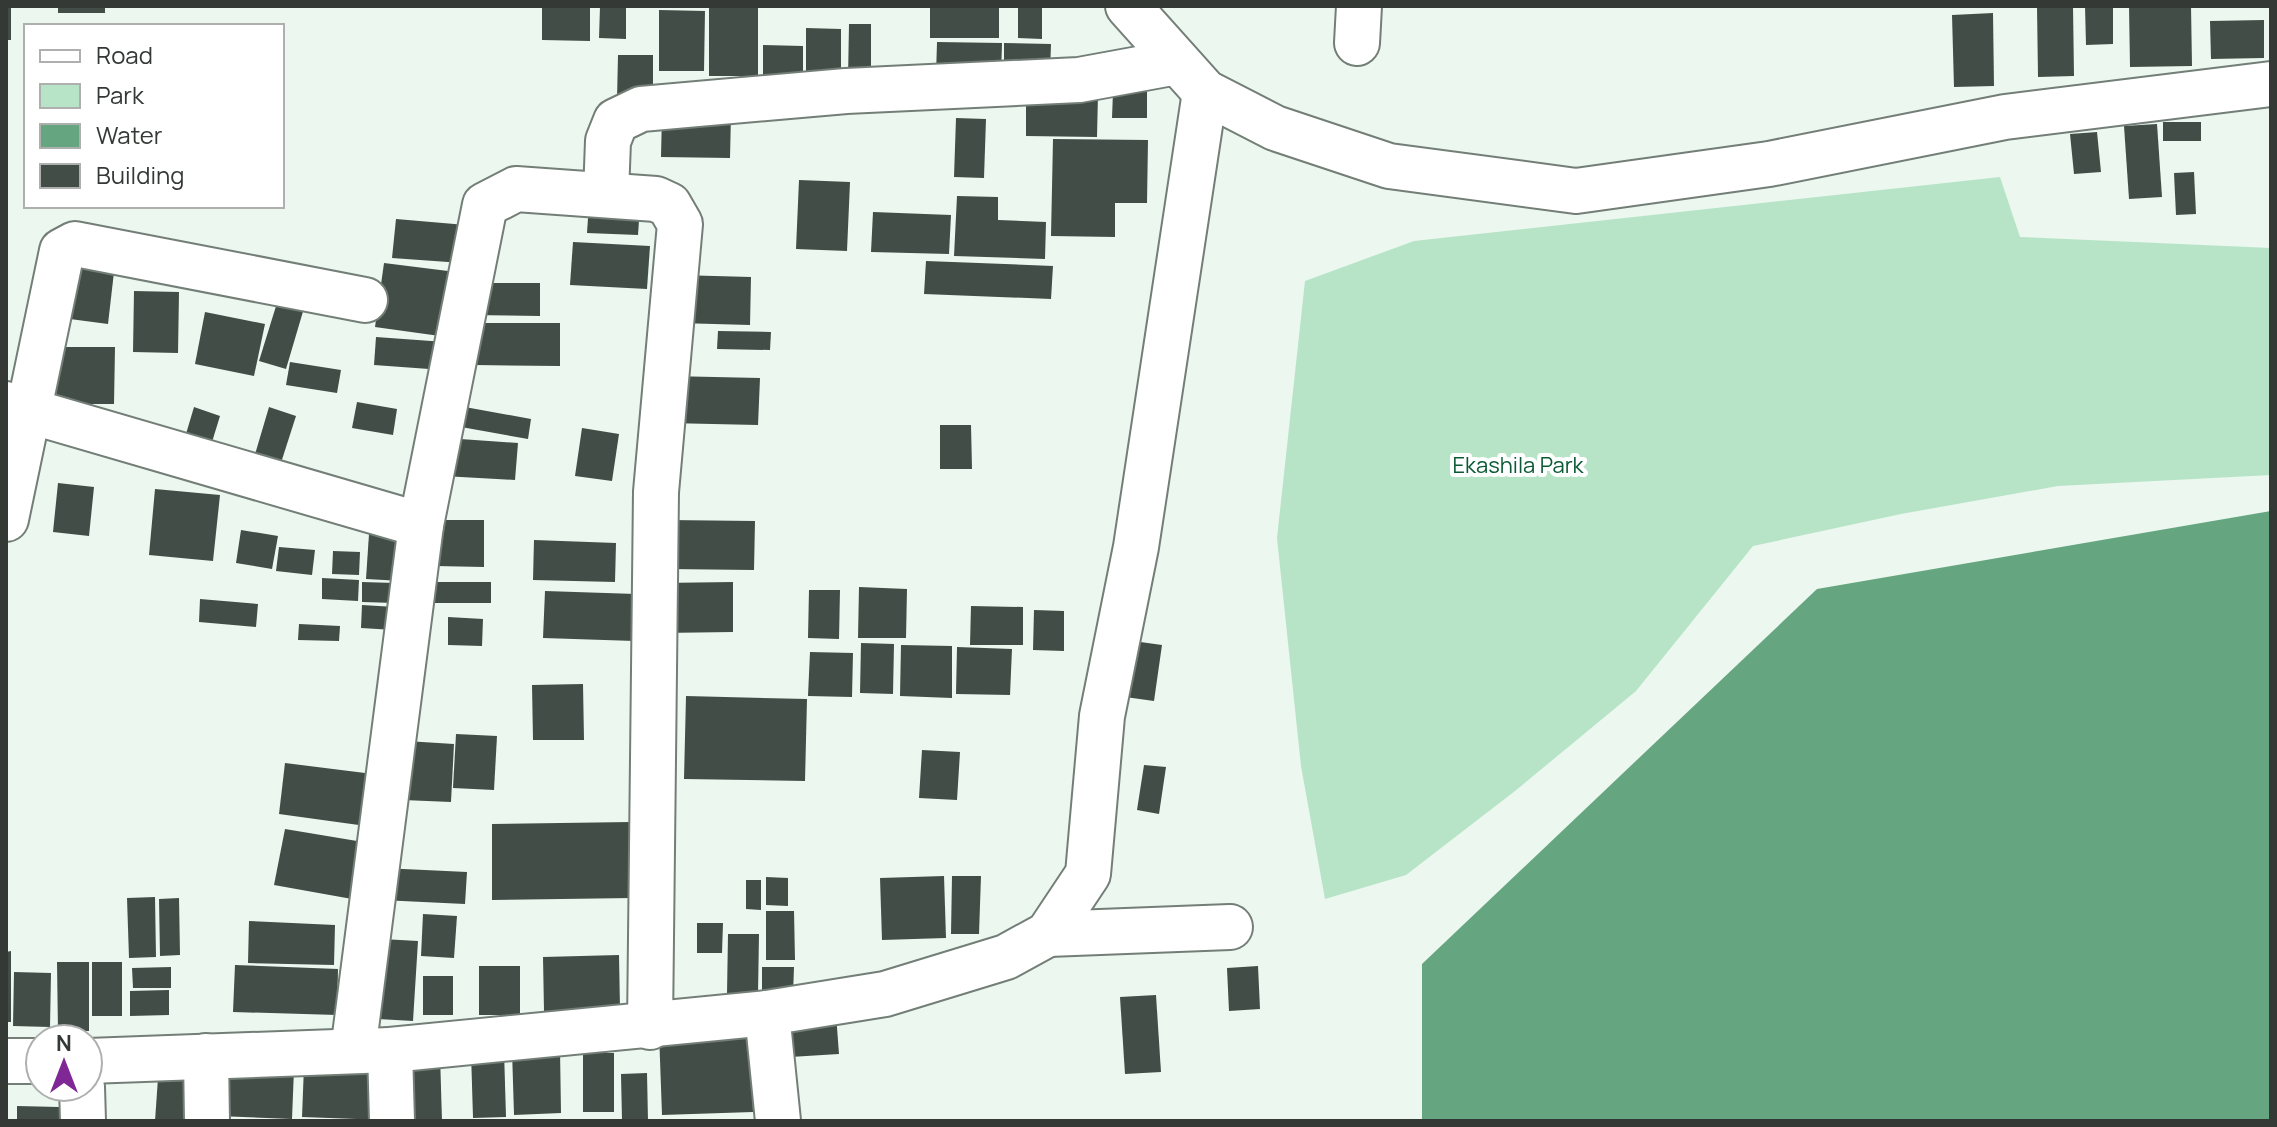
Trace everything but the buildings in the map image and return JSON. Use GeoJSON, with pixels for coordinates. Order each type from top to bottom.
{"type":"FeatureCollection","features":[{"type":"Feature","properties":{"kind":"street"},"geometry":{"type":"LineString","coordinates":[[1128,6],[1191,77],[1275,128],[1389,166],[1576,191],[1769,164],[2005,117],[2271,84]]}},
{"type":"Feature","properties":{"kind":"street"},"geometry":{"type":"LineString","coordinates":[[606,194],[608,141],[616,121],[641,109],[846,91],[1191,77]]}},
{"type":"Feature","properties":{"kind":"street"},"geometry":{"type":"LineString","coordinates":[[1048,934],[1088,874],[1102,716],[1136,547],[1191,77]]}},
{"type":"Feature","properties":{"kind":"street"},"geometry":{"type":"LineString","coordinates":[[392,1121],[372,1050],[421,525],[485,205],[516,189],[656,199],[669,205],[680,224],[656,492],[650,1027]]}},
{"type":"Feature","properties":{"kind":"street"},"geometry":{"type":"LineString","coordinates":[[6,519],[18,407],[62,251],[75,244],[365,300]]}},
{"type":"Feature","properties":{"kind":"street"},"geometry":{"type":"LineString","coordinates":[[18,407],[81,428],[421,525]]}},
{"type":"Feature","properties":{"kind":"street"},"geometry":{"type":"LineString","coordinates":[[104,1060],[372,1050],[650,1027],[767,1013],[885,994],[1006,957],[1048,934],[1230,927]]}},
{"type":"Feature","properties":{"kind":"street"},"geometry":{"type":"LineString","coordinates":[[767,1013],[778,1121]]}},
{"type":"Feature","properties":{"kind":"street"},"geometry":{"type":"LineString","coordinates":[[206,1056],[207,1121]]}},
{"type":"Feature","properties":{"kind":"green space","name":"Ekashila Park"},"geometry":{"type":"Polygon","coordinates":[[[2000,177],[2020,237],[2271,248],[2271,475],[2058,486],[1901,514],[1753,546],[1636,691],[1515,791],[1406,875],[1325,899],[1301,766],[1277,538],[1305,281],[1414,241],[2000,177]]]}},
{"type":"Feature","properties":{"kind":"water"},"geometry":{"type":"Polygon","coordinates":[[[2271,511],[2271,1121],[1422,1121],[1422,964],[1817,589],[2271,511]]]}}]}
